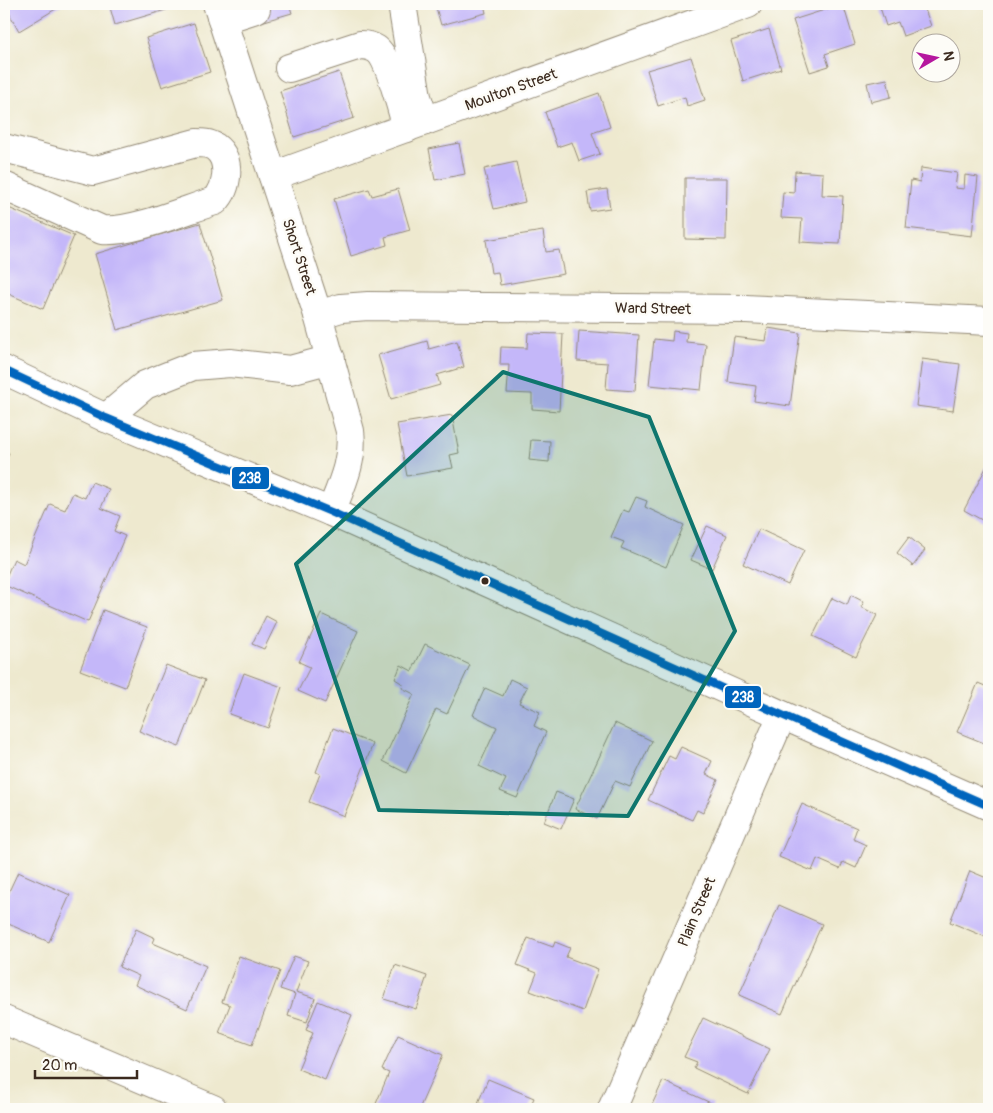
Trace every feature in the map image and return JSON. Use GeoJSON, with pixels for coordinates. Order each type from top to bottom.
{"type":"FeatureCollection","features":[{"type":"Feature","properties":{"kind":"street"},"geometry":{"type":"LineString","coordinates":[[402,4],[417,97],[416,125]]}},
{"type":"Feature","properties":{"kind":"street","name":"Moulton Street"},"geometry":{"type":"LineString","coordinates":[[273,176],[748,4]]}},
{"type":"Feature","properties":{"kind":"street"},"geometry":{"type":"LineString","coordinates":[[220,12],[256,9]]}},
{"type":"Feature","properties":{"kind":"street","name":"Short Street"},"geometry":{"type":"LineString","coordinates":[[220,12],[318,315],[351,439],[348,465],[331,512]]}},
{"type":"Feature","properties":{"kind":"street"},"geometry":{"type":"LineString","coordinates":[[289,68],[360,46],[366,45],[376,49],[386,62],[416,125]]}},
{"type":"Feature","properties":{"kind":"street"},"geometry":{"type":"LineString","coordinates":[[4,148],[93,170],[196,143],[207,144],[219,152],[224,160],[226,172],[226,183],[222,193],[215,200],[120,230],[102,230],[4,186]]}},
{"type":"Feature","properties":{"kind":"street","name":"Ward Street"},"geometry":{"type":"LineString","coordinates":[[318,315],[341,308],[368,306],[746,309],[989,321]]}},
{"type":"Feature","properties":{"kind":"street"},"geometry":{"type":"LineString","coordinates":[[106,418],[144,385],[193,366],[230,363],[290,370],[331,359]]}},
{"type":"Feature","properties":{"kind":"street"},"geometry":{"type":"LineString","coordinates":[[4,370],[106,418],[331,512],[989,806]]}},
{"type":"Feature","properties":{"kind":"street","name":"Plain Street"},"geometry":{"type":"LineString","coordinates":[[612,1109],[782,715]]}},
{"type":"Feature","properties":{"kind":"street"},"geometry":{"type":"LineString","coordinates":[[4,1020],[213,1109]]}},
{"type":"Feature","properties":{"kind":"highlighted area"},"geometry":{"type":"Polygon","coordinates":[[[503,372],[649,417],[735,631],[628,816],[379,810],[296,564],[503,372]]]}},
{"type":"Feature","properties":{"kind":"building"},"geometry":{"type":"Polygon","coordinates":[[[4,4],[64,4],[19,31],[4,4]]]}},
{"type":"Feature","properties":{"kind":"building"},"geometry":{"type":"Polygon","coordinates":[[[109,4],[186,4],[115,25],[109,4]]]}},
{"type":"Feature","properties":{"kind":"building"},"geometry":{"type":"Polygon","coordinates":[[[255,4],[289,4],[292,13],[261,22],[255,4]]]}},
{"type":"Feature","properties":{"kind":"building"},"geometry":{"type":"Polygon","coordinates":[[[435,4],[484,4],[486,13],[441,25],[435,4]]]}},
{"type":"Feature","properties":{"kind":"building"},"geometry":{"type":"Polygon","coordinates":[[[843,4],[855,44],[825,54],[829,66],[810,72],[793,20],[843,4]]]}},
{"type":"Feature","properties":{"kind":"building"},"geometry":{"type":"Polygon","coordinates":[[[879,4],[923,4],[931,26],[903,36],[898,22],[886,26],[879,4]]]}},
{"type":"Feature","properties":{"kind":"building"},"geometry":{"type":"Polygon","coordinates":[[[194,23],[210,72],[162,87],[146,38],[194,23]]]}},
{"type":"Feature","properties":{"kind":"building"},"geometry":{"type":"Polygon","coordinates":[[[769,29],[781,69],[743,81],[731,41],[769,29]]]}},
{"type":"Feature","properties":{"kind":"building"},"geometry":{"type":"Polygon","coordinates":[[[691,57],[705,100],[687,106],[685,97],[658,106],[647,70],[691,57]]]}},
{"type":"Feature","properties":{"kind":"building"},"geometry":{"type":"Polygon","coordinates":[[[339,72],[354,118],[294,137],[280,91],[339,72]]]}},
{"type":"Feature","properties":{"kind":"building"},"geometry":{"type":"Polygon","coordinates":[[[887,79],[891,97],[871,102],[867,83],[887,79]]]}},
{"type":"Feature","properties":{"kind":"building"},"geometry":{"type":"Polygon","coordinates":[[[599,93],[610,127],[592,133],[600,154],[579,161],[572,142],[557,147],[545,112],[599,93]]]}},
{"type":"Feature","properties":{"kind":"building"},"geometry":{"type":"Polygon","coordinates":[[[459,143],[465,174],[435,180],[429,149],[459,143]]]}},
{"type":"Feature","properties":{"kind":"building"},"geometry":{"type":"Polygon","coordinates":[[[516,162],[525,202],[494,209],[484,169],[516,162]]]}},
{"type":"Feature","properties":{"kind":"building"},"geometry":{"type":"Polygon","coordinates":[[[921,168],[957,173],[955,188],[964,189],[965,175],[978,177],[972,236],[906,228],[911,180],[920,182],[921,168]]]}},
{"type":"Feature","properties":{"kind":"building"},"geometry":{"type":"Polygon","coordinates":[[[795,171],[823,173],[822,195],[843,196],[840,244],[800,242],[802,219],[781,218],[783,192],[794,193],[795,171]]]}},
{"type":"Feature","properties":{"kind":"building"},"geometry":{"type":"Polygon","coordinates":[[[685,178],[727,178],[726,240],[685,239],[685,178]]]}},
{"type":"Feature","properties":{"kind":"building"},"geometry":{"type":"Polygon","coordinates":[[[369,189],[372,196],[398,189],[410,230],[385,237],[387,245],[351,256],[334,199],[369,189]]]}},
{"type":"Feature","properties":{"kind":"building"},"geometry":{"type":"Polygon","coordinates":[[[607,189],[610,208],[590,211],[587,192],[607,189]]]}},
{"type":"Feature","properties":{"kind":"building"},"geometry":{"type":"Polygon","coordinates":[[[4,206],[74,236],[43,309],[4,292],[4,206]]]}},
{"type":"Feature","properties":{"kind":"building"},"geometry":{"type":"Polygon","coordinates":[[[200,223],[223,300],[117,330],[95,254],[200,223]]]}},
{"type":"Feature","properties":{"kind":"building"},"geometry":{"type":"Polygon","coordinates":[[[543,231],[546,252],[559,250],[564,274],[500,285],[498,272],[491,273],[486,240],[543,231]]]}},
{"type":"Feature","properties":{"kind":"building"},"geometry":{"type":"Polygon","coordinates":[[[768,328],[800,333],[790,406],[754,401],[756,386],[728,382],[734,337],[766,341],[768,328]]]}},
{"type":"Feature","properties":{"kind":"building"},"geometry":{"type":"Polygon","coordinates":[[[579,331],[639,335],[635,391],[606,389],[608,363],[577,361],[579,331]]]}},
{"type":"Feature","properties":{"kind":"building"},"geometry":{"type":"Polygon","coordinates":[[[673,331],[687,333],[686,342],[706,344],[701,390],[649,385],[654,339],[672,341],[673,331]]]}},
{"type":"Feature","properties":{"kind":"building"},"geometry":{"type":"Polygon","coordinates":[[[528,333],[563,334],[559,411],[532,409],[532,394],[507,393],[509,365],[500,365],[501,347],[527,348],[528,333]]]}},
{"type":"Feature","properties":{"kind":"building"},"geometry":{"type":"Polygon","coordinates":[[[427,341],[429,349],[457,341],[464,367],[437,375],[440,385],[391,399],[378,355],[427,341]]]}},
{"type":"Feature","properties":{"kind":"building"},"geometry":{"type":"Polygon","coordinates":[[[922,359],[960,364],[953,411],[916,406],[922,359]]]}},
{"type":"Feature","properties":{"kind":"building"},"geometry":{"type":"Polygon","coordinates":[[[452,415],[459,453],[450,455],[453,468],[407,476],[397,424],[452,415]]]}},
{"type":"Feature","properties":{"kind":"building"},"geometry":{"type":"Polygon","coordinates":[[[531,440],[550,441],[549,462],[529,460],[531,440]]]}},
{"type":"Feature","properties":{"kind":"building"},"geometry":{"type":"Polygon","coordinates":[[[4,450],[9,453],[4,463],[4,450]]]}},
{"type":"Feature","properties":{"kind":"building"},"geometry":{"type":"Polygon","coordinates":[[[989,462],[989,524],[964,510],[989,462]]]}},
{"type":"Feature","properties":{"kind":"building"},"geometry":{"type":"Polygon","coordinates":[[[92,482],[109,489],[101,508],[120,516],[114,531],[125,536],[88,622],[4,585],[4,581],[14,559],[24,564],[50,504],[65,510],[73,493],[85,498],[92,482]]]}},
{"type":"Feature","properties":{"kind":"building"},"geometry":{"type":"Polygon","coordinates":[[[636,497],[647,501],[645,507],[684,525],[666,567],[621,548],[624,542],[611,537],[623,510],[629,512],[636,497]]]}},
{"type":"Feature","properties":{"kind":"building"},"geometry":{"type":"Polygon","coordinates":[[[707,526],[727,535],[712,569],[691,560],[707,526]]]}},
{"type":"Feature","properties":{"kind":"building"},"geometry":{"type":"Polygon","coordinates":[[[759,529],[804,550],[788,585],[743,564],[759,529]]]}},
{"type":"Feature","properties":{"kind":"building"},"geometry":{"type":"Polygon","coordinates":[[[909,537],[925,550],[913,566],[897,553],[909,537]]]}},
{"type":"Feature","properties":{"kind":"building"},"geometry":{"type":"Polygon","coordinates":[[[851,595],[864,602],[861,607],[877,615],[856,657],[813,636],[832,598],[847,605],[851,595]]]}},
{"type":"Feature","properties":{"kind":"building"},"geometry":{"type":"Polygon","coordinates":[[[103,610],[147,627],[125,687],[80,670],[103,610]]]}},
{"type":"Feature","properties":{"kind":"building"},"geometry":{"type":"Polygon","coordinates":[[[321,614],[358,631],[325,703],[298,691],[310,667],[299,662],[321,614]]]}},
{"type":"Feature","properties":{"kind":"building"},"geometry":{"type":"Polygon","coordinates":[[[266,616],[277,622],[264,649],[252,644],[266,616]]]}},
{"type":"Feature","properties":{"kind":"building"},"geometry":{"type":"Polygon","coordinates":[[[425,644],[470,665],[447,714],[436,709],[406,773],[383,761],[414,694],[402,688],[403,684],[395,679],[401,665],[412,671],[425,644]]]}},
{"type":"Feature","properties":{"kind":"building"},"geometry":{"type":"Polygon","coordinates":[[[166,665],[205,680],[179,747],[139,731],[166,665]]]}},
{"type":"Feature","properties":{"kind":"building"},"geometry":{"type":"Polygon","coordinates":[[[244,673],[282,687],[268,728],[229,714],[244,673]]]}},
{"type":"Feature","properties":{"kind":"building"},"geometry":{"type":"Polygon","coordinates":[[[989,676],[989,745],[957,732],[978,683],[985,686],[989,676]]]}},
{"type":"Feature","properties":{"kind":"building"},"geometry":{"type":"Polygon","coordinates":[[[510,679],[527,687],[519,703],[540,712],[534,726],[546,732],[517,798],[500,791],[506,779],[479,766],[497,727],[473,715],[485,688],[503,696],[510,679]]]}},
{"type":"Feature","properties":{"kind":"building"},"geometry":{"type":"Polygon","coordinates":[[[615,723],[652,741],[630,787],[615,781],[597,819],[575,809],[615,723]]]}},
{"type":"Feature","properties":{"kind":"building"},"geometry":{"type":"Polygon","coordinates":[[[333,728],[373,744],[344,816],[309,802],[320,774],[316,772],[333,728]]]}},
{"type":"Feature","properties":{"kind":"building"},"geometry":{"type":"Polygon","coordinates":[[[681,747],[712,761],[706,774],[718,780],[703,813],[697,810],[692,820],[648,800],[669,756],[675,759],[681,747]]]}},
{"type":"Feature","properties":{"kind":"building"},"geometry":{"type":"Polygon","coordinates":[[[556,792],[574,799],[561,829],[544,822],[556,792]]]}},
{"type":"Feature","properties":{"kind":"building"},"geometry":{"type":"Polygon","coordinates":[[[802,804],[857,828],[853,839],[866,845],[856,868],[843,862],[840,869],[817,859],[812,871],[779,857],[802,804]]]}},
{"type":"Feature","properties":{"kind":"building"},"geometry":{"type":"Polygon","coordinates":[[[970,871],[989,879],[988,938],[950,922],[970,871]]]}},
{"type":"Feature","properties":{"kind":"building"},"geometry":{"type":"Polygon","coordinates":[[[18,872],[70,895],[49,942],[4,922],[4,902],[18,872]]]}},
{"type":"Feature","properties":{"kind":"building"},"geometry":{"type":"Polygon","coordinates":[[[779,905],[822,924],[782,1014],[739,995],[779,905]]]}},
{"type":"Feature","properties":{"kind":"building"},"geometry":{"type":"Polygon","coordinates":[[[136,929],[155,938],[153,943],[206,966],[187,1009],[135,985],[139,976],[119,967],[136,929]]]}},
{"type":"Feature","properties":{"kind":"building"},"geometry":{"type":"Polygon","coordinates":[[[528,938],[553,947],[555,942],[570,948],[566,957],[598,969],[583,1011],[530,991],[537,973],[517,965],[528,938]]]}},
{"type":"Feature","properties":{"kind":"building"},"geometry":{"type":"Polygon","coordinates":[[[239,956],[280,971],[252,1045],[219,1033],[230,1005],[222,1002],[239,956]]]}},
{"type":"Feature","properties":{"kind":"building"},"geometry":{"type":"Polygon","coordinates":[[[294,956],[308,961],[296,992],[315,998],[307,1022],[288,1016],[295,994],[280,989],[294,956]]]}},
{"type":"Feature","properties":{"kind":"building"},"geometry":{"type":"Polygon","coordinates":[[[395,965],[427,976],[416,1009],[384,999],[395,965]]]}},
{"type":"Feature","properties":{"kind":"building"},"geometry":{"type":"Polygon","coordinates":[[[318,1001],[352,1015],[325,1080],[298,1069],[313,1033],[306,1030],[318,1001]]]}},
{"type":"Feature","properties":{"kind":"building"},"geometry":{"type":"Polygon","coordinates":[[[703,1018],[770,1049],[748,1094],[694,1068],[697,1062],[684,1057],[703,1018]]]}},
{"type":"Feature","properties":{"kind":"building"},"geometry":{"type":"Polygon","coordinates":[[[398,1035],[443,1055],[419,1109],[383,1109],[375,1106],[389,1073],[382,1070],[398,1035]]]}},
{"type":"Feature","properties":{"kind":"building"},"geometry":{"type":"Polygon","coordinates":[[[488,1079],[534,1098],[529,1109],[482,1109],[484,1105],[478,1103],[488,1079]]]}},
{"type":"Feature","properties":{"kind":"building"},"geometry":{"type":"Polygon","coordinates":[[[663,1081],[713,1104],[710,1109],[650,1109],[663,1081]]]}},
{"type":"Feature","properties":{"kind":"transit line","name":"238"},"geometry":{"type":"LineString","coordinates":[[4,370],[106,418],[331,512],[989,806]]}}]}
